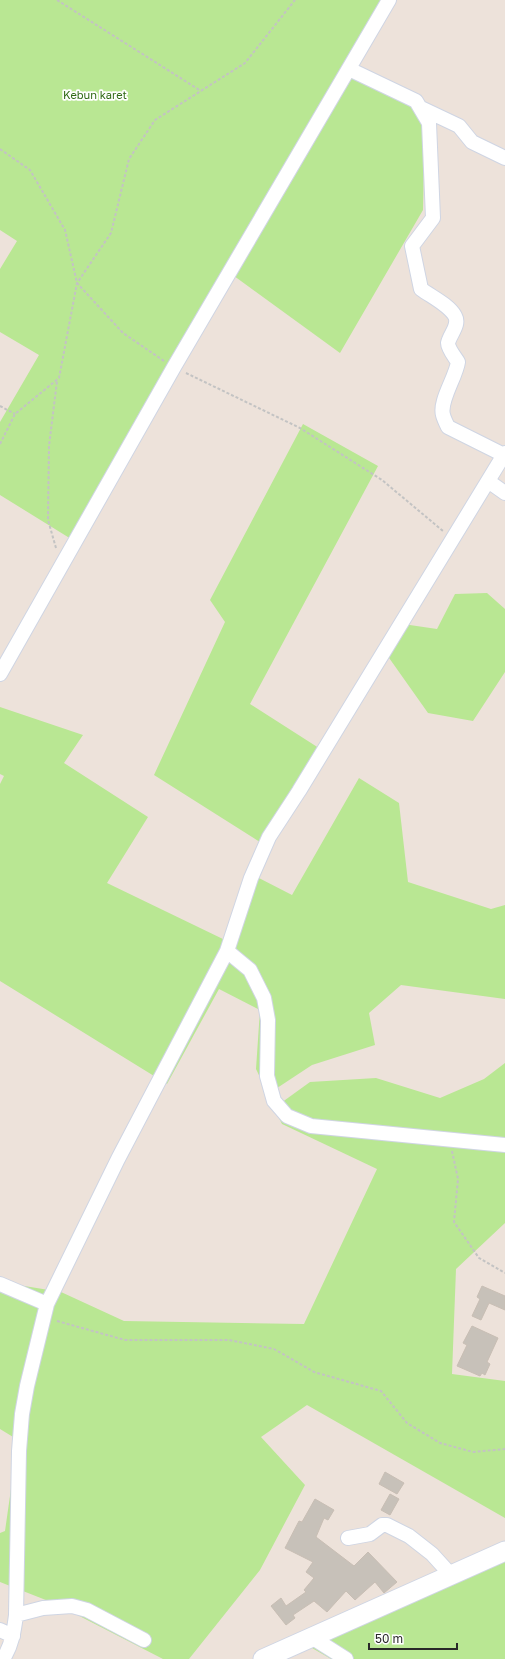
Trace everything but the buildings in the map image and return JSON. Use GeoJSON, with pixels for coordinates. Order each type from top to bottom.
{"type":"FeatureCollection","features":[{"type":"Feature","properties":{"kind":"street"},"geometry":{"type":"LineString","coordinates":[[0,674],[174,367],[389,0]]}},
{"type":"Feature","properties":{"kind":"street"},"geometry":{"type":"LineString","coordinates":[[3,1659],[7,1653],[13,1636],[16,1615],[19,1451],[22,1422],[27,1386],[45,1310],[118,1160],[227,951],[251,878],[269,837],[299,791],[504,454],[448,427],[442,414],[443,404],[457,369],[458,362],[449,348],[448,343],[457,318],[452,311],[421,289],[412,246],[433,218],[429,123],[416,101],[349,69]]}},
{"type":"Feature","properties":{"kind":"street"},"geometry":{"type":"LineString","coordinates":[[420,108],[459,126],[472,142],[505,158]]}},
{"type":"Feature","properties":{"kind":"street"},"geometry":{"type":"LineString","coordinates":[[488,481],[505,493]]}},
{"type":"Feature","properties":{"kind":"street"},"geometry":{"type":"LineString","coordinates":[[227,951],[250,970],[264,998],[268,1020],[268,1076],[274,1101],[287,1116],[311,1126],[505,1145]]}},
{"type":"Feature","properties":{"kind":"street"},"geometry":{"type":"LineString","coordinates":[[0,1284],[45,1310]]}},
{"type":"Feature","properties":{"kind":"street"},"geometry":{"type":"LineString","coordinates":[[348,1538],[370,1534],[382,1525],[388,1525],[409,1536],[432,1554],[451,1575]]}},
{"type":"Feature","properties":{"kind":"street"},"geometry":{"type":"LineString","coordinates":[[263,1659],[313,1638],[505,1550]]}},
{"type":"Feature","properties":{"kind":"street"},"geometry":{"type":"LineString","coordinates":[[16,1615],[43,1608],[72,1606],[87,1610],[144,1640]]}},
{"type":"Feature","properties":{"kind":"street"},"geometry":{"type":"LineString","coordinates":[[0,1630],[13,1636]]}},
{"type":"Feature","properties":{"kind":"street"},"geometry":{"type":"LineString","coordinates":[[313,1638],[346,1659]]}},
{"type":"Feature","properties":{"kind":"path"},"geometry":{"type":"LineString","coordinates":[[57,0],[202,91]]}},
{"type":"Feature","properties":{"kind":"path"},"geometry":{"type":"LineString","coordinates":[[77,283],[111,233],[129,159],[155,120],[245,63],[293,1]]}},
{"type":"Feature","properties":{"kind":"path"},"geometry":{"type":"LineString","coordinates":[[0,149],[30,170],[65,230],[77,283],[59,378],[15,414],[0,444]]}},
{"type":"Feature","properties":{"kind":"path"},"geometry":{"type":"LineString","coordinates":[[77,283],[122,333],[174,367],[300,428],[382,480],[452,538]]}},
{"type":"Feature","properties":{"kind":"path"},"geometry":{"type":"LineString","coordinates":[[57,379],[49,446],[48,520],[61,565]]}},
{"type":"Feature","properties":{"kind":"path"},"geometry":{"type":"LineString","coordinates":[[0,406],[15,414]]}},
{"type":"Feature","properties":{"kind":"path"},"geometry":{"type":"LineString","coordinates":[[449,1140],[458,1179],[454,1222],[479,1258],[505,1273]]}},
{"type":"Feature","properties":{"kind":"path"},"geometry":{"type":"LineString","coordinates":[[45,1310],[125,1340],[229,1340],[274,1349],[314,1372],[381,1391],[407,1423],[440,1443],[473,1452],[505,1449]]}},
{"type":"Feature","properties":{"kind":"green space","name":"Kebun karet"},"geometry":{"type":"Polygon","coordinates":[[[0,0],[386,0],[351,62],[425,110],[423,210],[340,353],[230,273],[76,542],[0,495],[0,422],[39,355],[0,332],[0,269],[17,241],[0,230],[0,0]]]}},
{"type":"Feature","properties":{"kind":"green space"},"geometry":{"type":"Polygon","coordinates":[[[303,424],[378,466],[250,704],[322,750],[263,844],[154,775],[225,622],[210,600],[303,424]]]}},
{"type":"Feature","properties":{"kind":"green space"},"geometry":{"type":"Polygon","coordinates":[[[487,593],[505,609],[505,672],[473,721],[428,713],[387,655],[403,624],[437,629],[455,594],[487,593]]]}},
{"type":"Feature","properties":{"kind":"green space"},"geometry":{"type":"Polygon","coordinates":[[[0,707],[83,735],[64,763],[148,817],[107,883],[225,940],[251,874],[292,895],[359,778],[399,803],[408,882],[491,909],[505,905],[505,999],[401,985],[369,1013],[375,1045],[312,1065],[268,1094],[256,1069],[260,1010],[219,989],[167,1084],[0,981],[0,784],[4,776],[0,774],[0,707]]]}},
{"type":"Feature","properties":{"kind":"green space"},"geometry":{"type":"Polygon","coordinates":[[[505,1063],[505,1223],[456,1269],[452,1374],[505,1381],[505,1518],[307,1405],[261,1437],[305,1485],[260,1570],[189,1659],[163,1659],[56,1604],[0,1582],[0,1533],[5,1531],[18,1440],[0,1429],[0,1282],[61,1292],[124,1321],[304,1324],[377,1169],[282,1124],[274,1108],[310,1082],[376,1078],[440,1098],[484,1079],[505,1063]]]}},
{"type":"Feature","properties":{"kind":"green space"},"geometry":{"type":"Polygon","coordinates":[[[505,1555],[505,1659],[331,1659],[312,1648],[505,1555]]]}}]}
